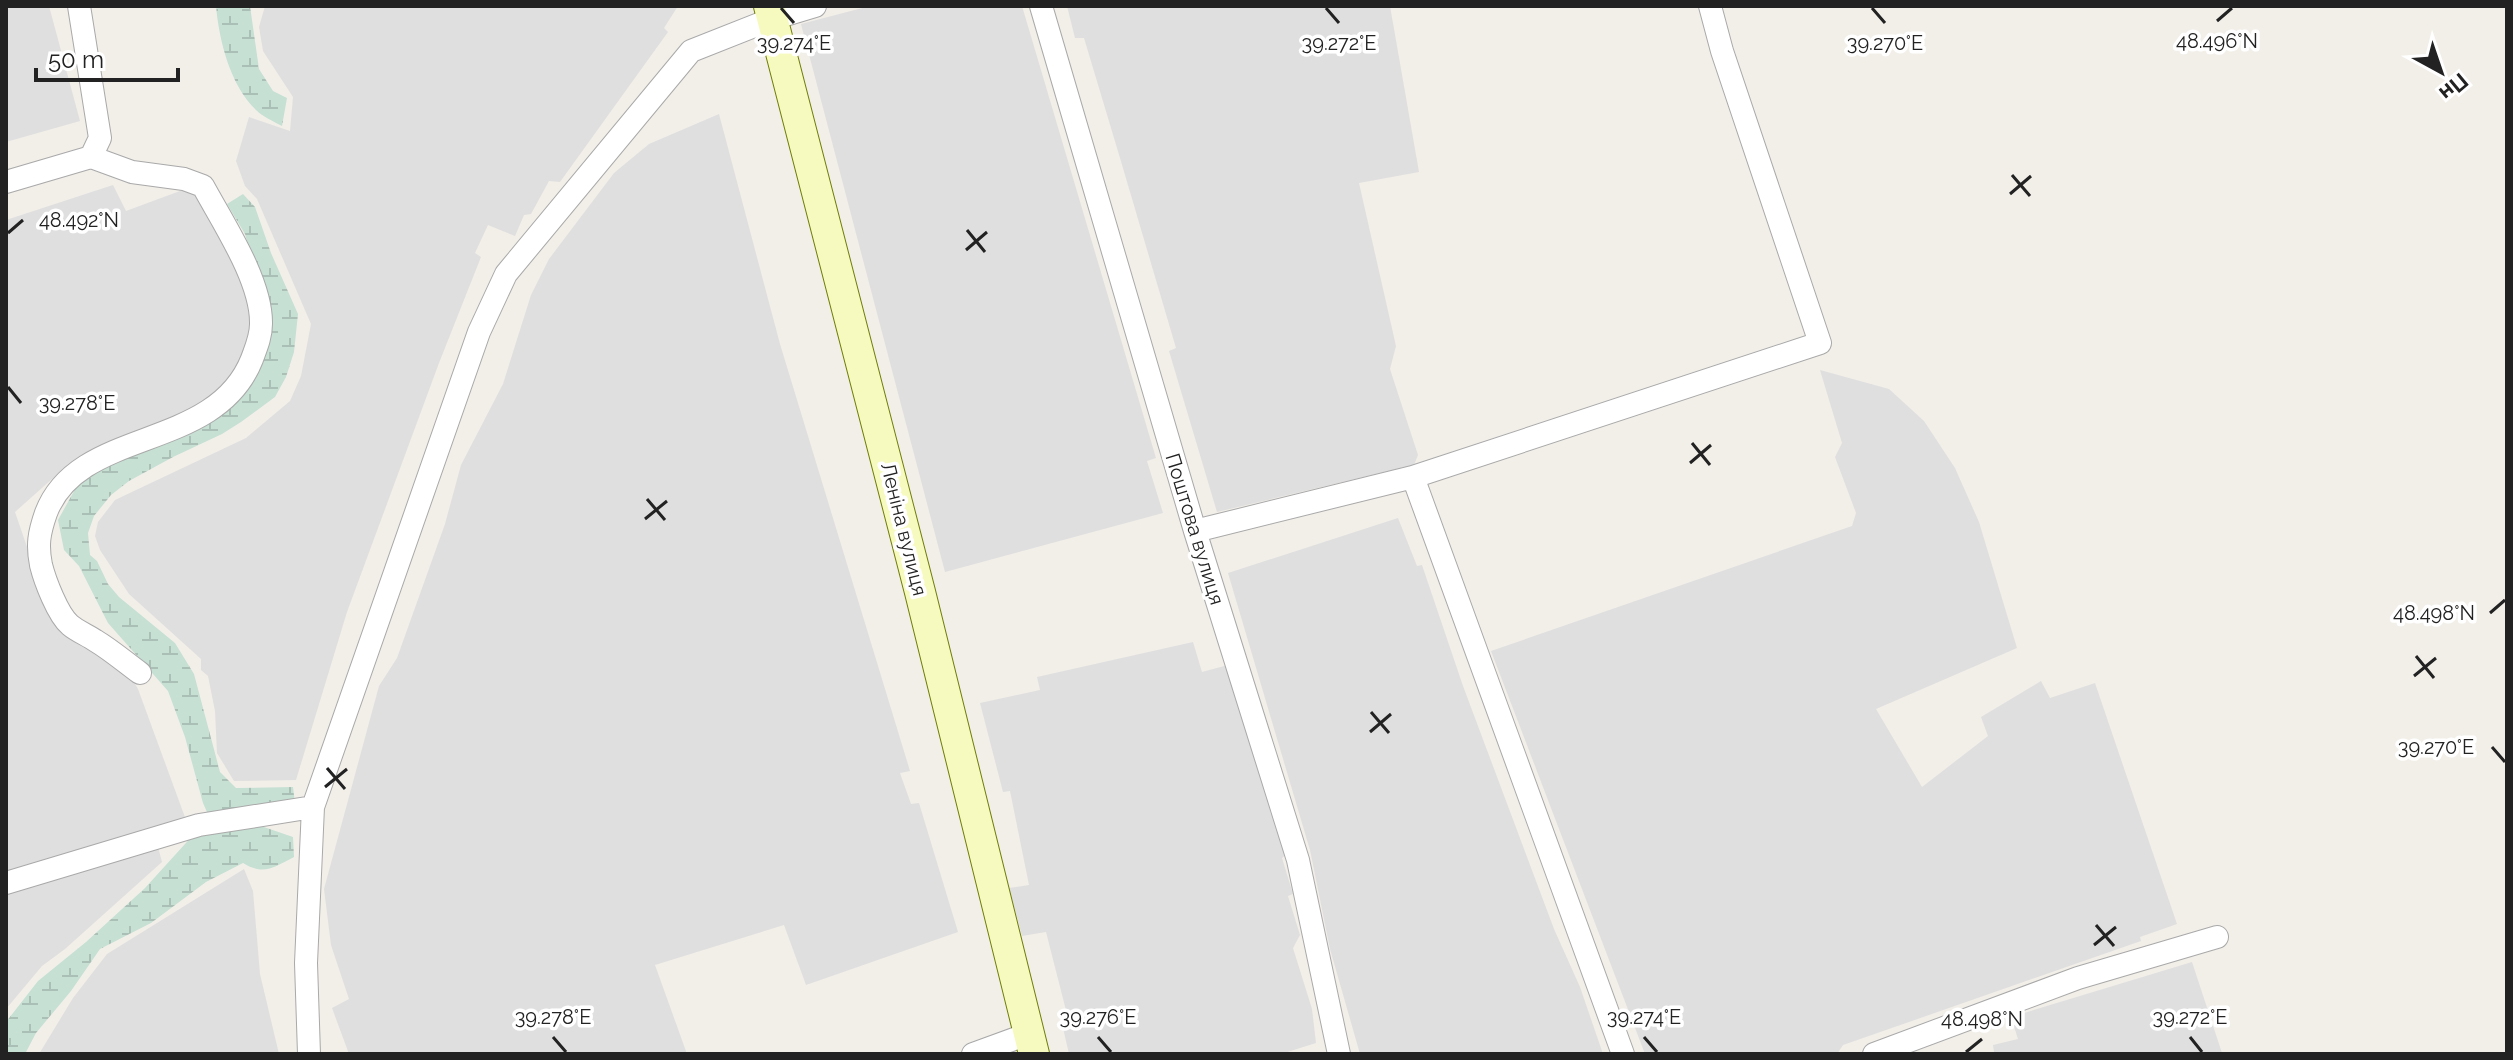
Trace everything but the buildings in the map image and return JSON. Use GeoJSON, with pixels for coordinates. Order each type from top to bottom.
{"type":"FeatureCollection","features":[{"type":"Feature","properties":{"kind":"street"},"geometry":{"type":"LineString","coordinates":[[79,6],[100,138],[91,157]]}},
{"type":"Feature","properties":{"kind":"street"},"geometry":{"type":"LineString","coordinates":[[309,1054],[306,963],[313,807],[479,332],[506,274],[691,51],[771,12],[815,6]]}},
{"type":"Feature","properties":{"kind":"street","name":"Поштова вулиця"},"geometry":{"type":"LineString","coordinates":[[1041,6],[1195,531],[1298,860],[1339,1054]]}},
{"type":"Feature","properties":{"kind":"street"},"geometry":{"type":"LineString","coordinates":[[1195,531],[1413,477],[1820,343],[1722,51],[1710,6]]}},
{"type":"Feature","properties":{"kind":"street","name":"Леніна вулиця"},"geometry":{"type":"LineString","coordinates":[[771,12],[920,592],[1031,1044]]}},
{"type":"Feature","properties":{"kind":"street"},"geometry":{"type":"LineString","coordinates":[[6,182],[91,157],[132,172],[184,179],[203,186],[238,246],[257,301],[261,323],[258,343],[245,377],[232,394],[208,413],[99,459],[64,483],[50,503],[36,544],[45,581],[67,624],[140,673]]}},
{"type":"Feature","properties":{"kind":"street"},"geometry":{"type":"LineString","coordinates":[[1413,477],[1623,1054]]}},
{"type":"Feature","properties":{"kind":"street"},"geometry":{"type":"LineString","coordinates":[[6,883],[199,825],[313,807]]}},
{"type":"Feature","properties":{"kind":"street"},"geometry":{"type":"LineString","coordinates":[[1874,1054],[2078,978],[2217,937]]}},
{"type":"Feature","properties":{"kind":"street"},"geometry":{"type":"LineString","coordinates":[[973,1054],[1031,1044]]}},
{"type":"Feature","properties":{"kind":"shaded area"},"geometry":{"type":"Polygon","coordinates":[[[6,6],[49,6],[80,121],[6,142],[6,6]]]}},
{"type":"Feature","properties":{"kind":"shaded area"},"geometry":{"type":"Polygon","coordinates":[[[265,6],[678,6],[664,28],[668,32],[560,182],[549,181],[531,214],[524,215],[515,236],[488,225],[475,253],[481,257],[347,612],[296,780],[234,781],[217,753],[215,711],[208,676],[201,670],[201,659],[129,594],[100,550],[95,536],[98,522],[115,500],[246,438],[290,401],[301,376],[311,324],[257,199],[245,186],[236,161],[249,117],[290,131],[293,97],[263,51],[259,27],[265,6]]]}},
{"type":"Feature","properties":{"kind":"shaded area"},"geometry":{"type":"Polygon","coordinates":[[[870,6],[1022,6],[1156,458],[1147,461],[1163,513],[945,572],[801,24],[870,6]]]}},
{"type":"Feature","properties":{"kind":"shaded area"},"geometry":{"type":"Polygon","coordinates":[[[1067,6],[1390,6],[1419,172],[1359,183],[1396,346],[1390,369],[1418,455],[1414,465],[1217,512],[1169,351],[1176,348],[1120,158],[1084,38],[1075,38],[1067,6]]]}},
{"type":"Feature","properties":{"kind":"shaded area"},"geometry":{"type":"Polygon","coordinates":[[[719,114],[780,344],[910,771],[900,773],[911,804],[919,803],[958,932],[806,985],[784,925],[655,965],[687,1054],[349,1054],[332,1008],[349,999],[331,945],[324,889],[379,686],[397,658],[445,524],[461,465],[503,384],[531,295],[549,259],[614,173],[649,144],[719,114]]]}},
{"type":"Feature","properties":{"kind":"shaded area"},"geometry":{"type":"Polygon","coordinates":[[[113,185],[126,211],[188,188],[199,195],[226,239],[252,308],[251,341],[230,390],[194,411],[100,447],[52,479],[15,512],[48,608],[126,669],[138,689],[186,820],[6,872],[6,220],[113,185]]]}},
{"type":"Feature","properties":{"kind":"shaded area"},"geometry":{"type":"Polygon","coordinates":[[[1820,370],[1889,389],[1924,421],[1955,468],[1979,522],[2017,648],[1876,709],[1922,787],[1988,736],[1981,717],[2041,681],[2050,698],[2095,683],[2177,924],[2140,937],[2141,941],[1843,1045],[1837,1054],[1645,1054],[1491,651],[1852,526],[1856,513],[1835,457],[1842,443],[1820,370]]]}},
{"type":"Feature","properties":{"kind":"shaded area"},"geometry":{"type":"Polygon","coordinates":[[[1398,518],[1417,566],[1422,565],[1463,686],[1603,1054],[1360,1054],[1330,949],[1310,850],[1228,573],[1398,518]]]}},
{"type":"Feature","properties":{"kind":"shaded area"},"geometry":{"type":"Polygon","coordinates":[[[1193,642],[1202,672],[1228,665],[1288,853],[1282,858],[1293,894],[1288,896],[1300,935],[1293,948],[1312,1009],[1316,1043],[1281,1054],[1069,1054],[1063,1028],[1070,1026],[1046,932],[1022,936],[1009,888],[1029,885],[1010,791],[1003,792],[980,703],[1040,690],[1037,677],[1193,642]]]}},
{"type":"Feature","properties":{"kind":"shaded area"},"geometry":{"type":"Polygon","coordinates":[[[158,847],[162,862],[42,966],[6,1009],[6,895],[158,847]]]}},
{"type":"Feature","properties":{"kind":"shaded area"},"geometry":{"type":"Polygon","coordinates":[[[244,869],[253,891],[260,974],[279,1054],[39,1054],[73,998],[107,954],[244,869]]]}},
{"type":"Feature","properties":{"kind":"shaded area"},"geometry":{"type":"Polygon","coordinates":[[[2192,962],[2222,1053],[1988,1054],[1994,1052],[1993,1045],[2018,1039],[2011,1017],[2192,962]]]}},
{"type":"Feature","properties":{"kind":"green space"},"geometry":{"type":"Polygon","coordinates":[[[216,6],[250,6],[259,69],[273,91],[287,98],[282,126],[259,112],[239,88],[223,47],[216,6]]]}},
{"type":"Feature","properties":{"kind":"green space"},"geometry":{"type":"Polygon","coordinates":[[[243,194],[255,207],[298,314],[294,352],[286,377],[275,397],[241,422],[129,481],[111,495],[94,516],[88,533],[90,555],[97,561],[108,584],[119,597],[175,643],[194,674],[220,772],[236,788],[293,787],[295,804],[218,816],[207,812],[203,803],[185,737],[168,691],[108,623],[79,566],[64,550],[58,520],[78,484],[105,464],[210,422],[243,396],[253,380],[264,351],[257,277],[245,234],[227,204],[243,194]]]}},
{"type":"Feature","properties":{"kind":"green space"},"geometry":{"type":"Polygon","coordinates":[[[258,825],[293,837],[294,857],[275,867],[263,869],[243,863],[206,882],[151,923],[100,949],[36,1033],[25,1054],[6,1054],[6,1022],[38,981],[145,888],[195,833],[258,825]]]}}]}
